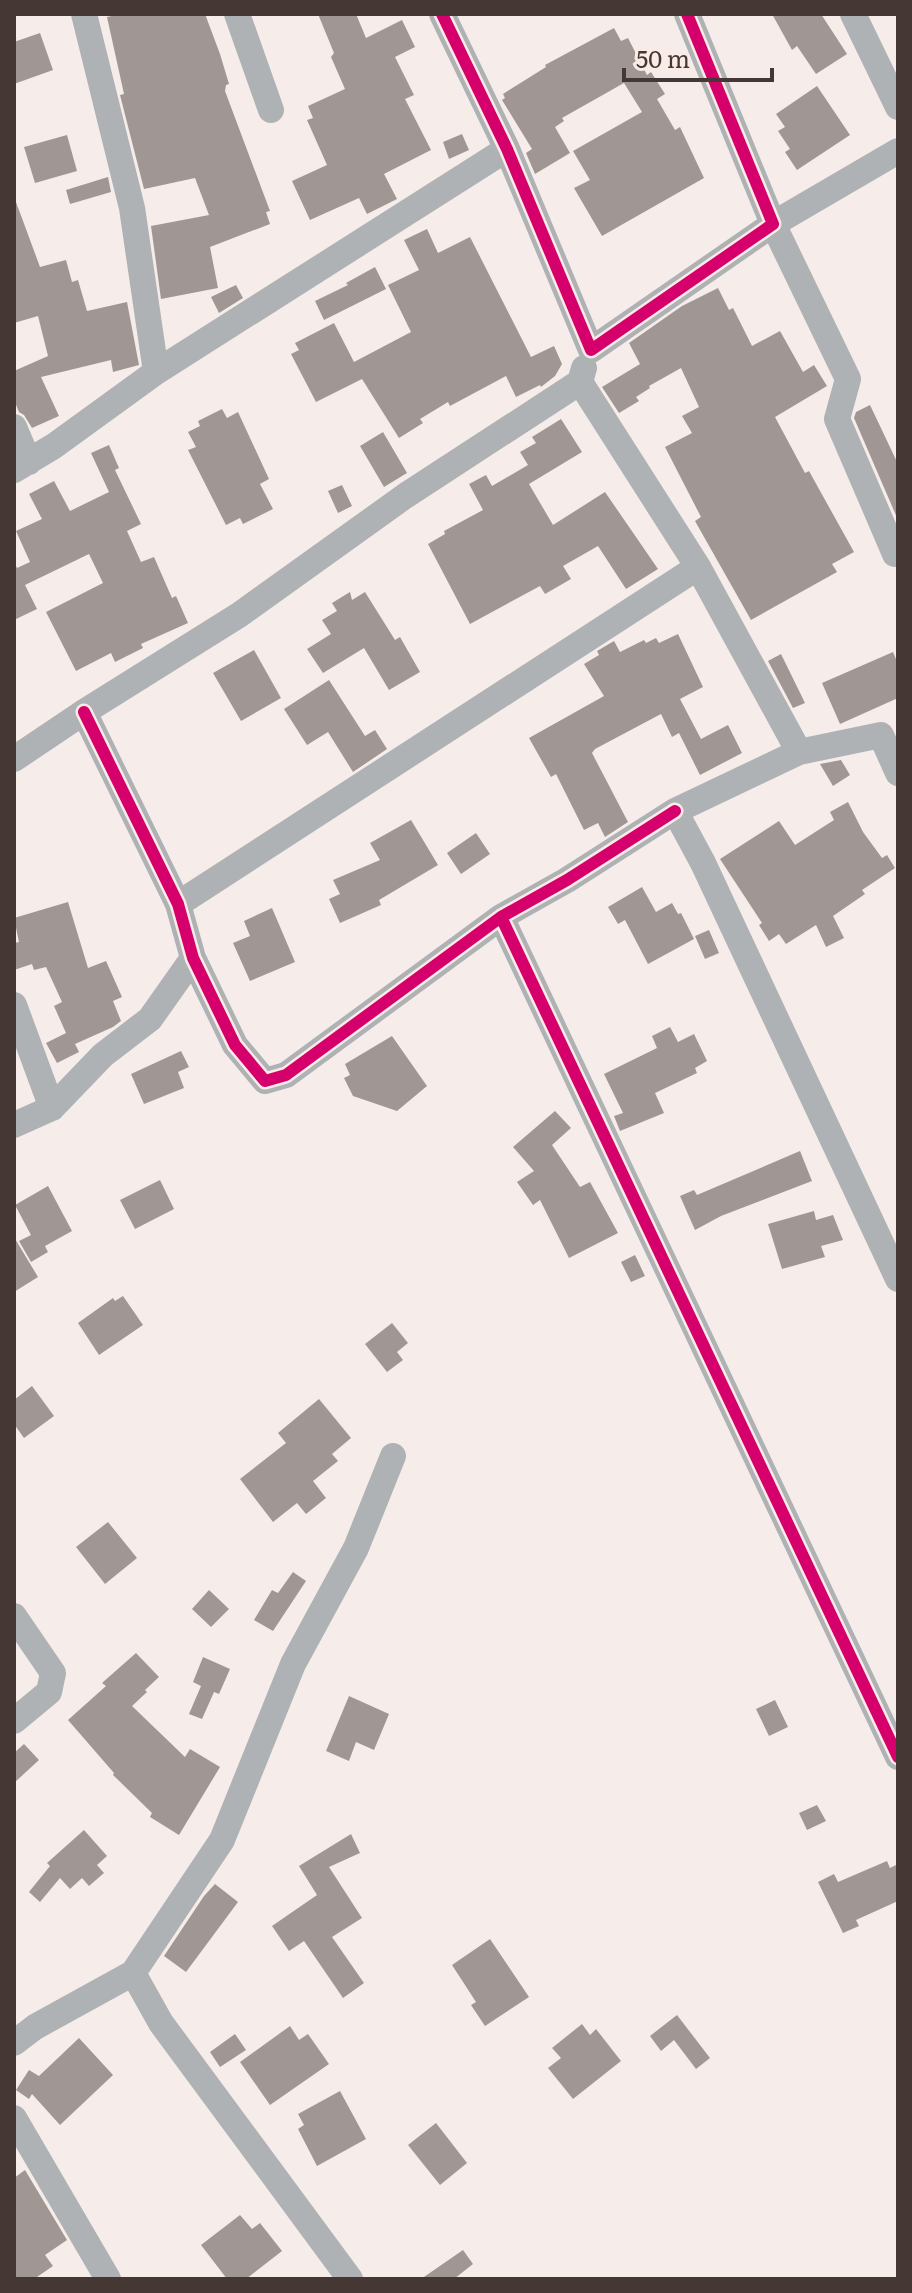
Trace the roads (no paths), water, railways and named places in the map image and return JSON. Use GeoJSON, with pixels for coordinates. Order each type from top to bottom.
{"type":"FeatureCollection","features":[{"type":"Feature","properties":{"kind":"street"},"geometry":{"type":"LineString","coordinates":[[84,14],[132,208],[156,372]]}},
{"type":"Feature","properties":{"kind":"street"},"geometry":{"type":"LineString","coordinates":[[237,14],[271,110]]}},
{"type":"Feature","properties":{"kind":"street"},"geometry":{"type":"LineString","coordinates":[[442,14],[507,149],[591,350]]}},
{"type":"Feature","properties":{"kind":"street"},"geometry":{"type":"LineString","coordinates":[[687,14],[773,224],[848,379],[837,419],[895,554]]}},
{"type":"Feature","properties":{"kind":"street"},"geometry":{"type":"LineString","coordinates":[[853,14],[898,107]]}},
{"type":"Feature","properties":{"kind":"street"},"geometry":{"type":"LineString","coordinates":[[14,427],[22,466],[156,372],[507,149]]}},
{"type":"Feature","properties":{"kind":"street"},"geometry":{"type":"LineString","coordinates":[[14,759],[239,615],[405,496],[580,382],[591,350],[773,224],[898,151]]}},
{"type":"Feature","properties":{"kind":"street"},"geometry":{"type":"LineString","coordinates":[[580,382],[698,567],[799,752]]}},
{"type":"Feature","properties":{"kind":"street"},"geometry":{"type":"LineString","coordinates":[[178,904],[698,567]]}},
{"type":"Feature","properties":{"kind":"street"},"geometry":{"type":"LineString","coordinates":[[84,712],[178,904],[193,958],[235,1045],[265,1081],[286,1075],[501,917],[567,880],[675,811],[799,752],[881,735],[898,773]]}},
{"type":"Feature","properties":{"kind":"street"},"geometry":{"type":"LineString","coordinates":[[675,811],[703,863],[898,1279]]}},
{"type":"Feature","properties":{"kind":"street"},"geometry":{"type":"LineString","coordinates":[[501,917],[898,1757]]}},
{"type":"Feature","properties":{"kind":"street"},"geometry":{"type":"LineString","coordinates":[[14,1125],[52,1108],[103,1055],[150,1019],[193,958]]}},
{"type":"Feature","properties":{"kind":"street"},"geometry":{"type":"LineString","coordinates":[[14,1005],[52,1108]]}},
{"type":"Feature","properties":{"kind":"street"},"geometry":{"type":"LineString","coordinates":[[14,2043],[35,2027],[133,1973],[222,1840],[293,1664],[356,1548],[393,1456]]}},
{"type":"Feature","properties":{"kind":"street"},"geometry":{"type":"LineString","coordinates":[[14,1616],[53,1673],[49,1692],[14,1721]]}},
{"type":"Feature","properties":{"kind":"street"},"geometry":{"type":"LineString","coordinates":[[133,1973],[161,2023],[350,2279]]}},
{"type":"Feature","properties":{"kind":"street"},"geometry":{"type":"LineString","coordinates":[[14,2118],[108,2279]]}}]}
